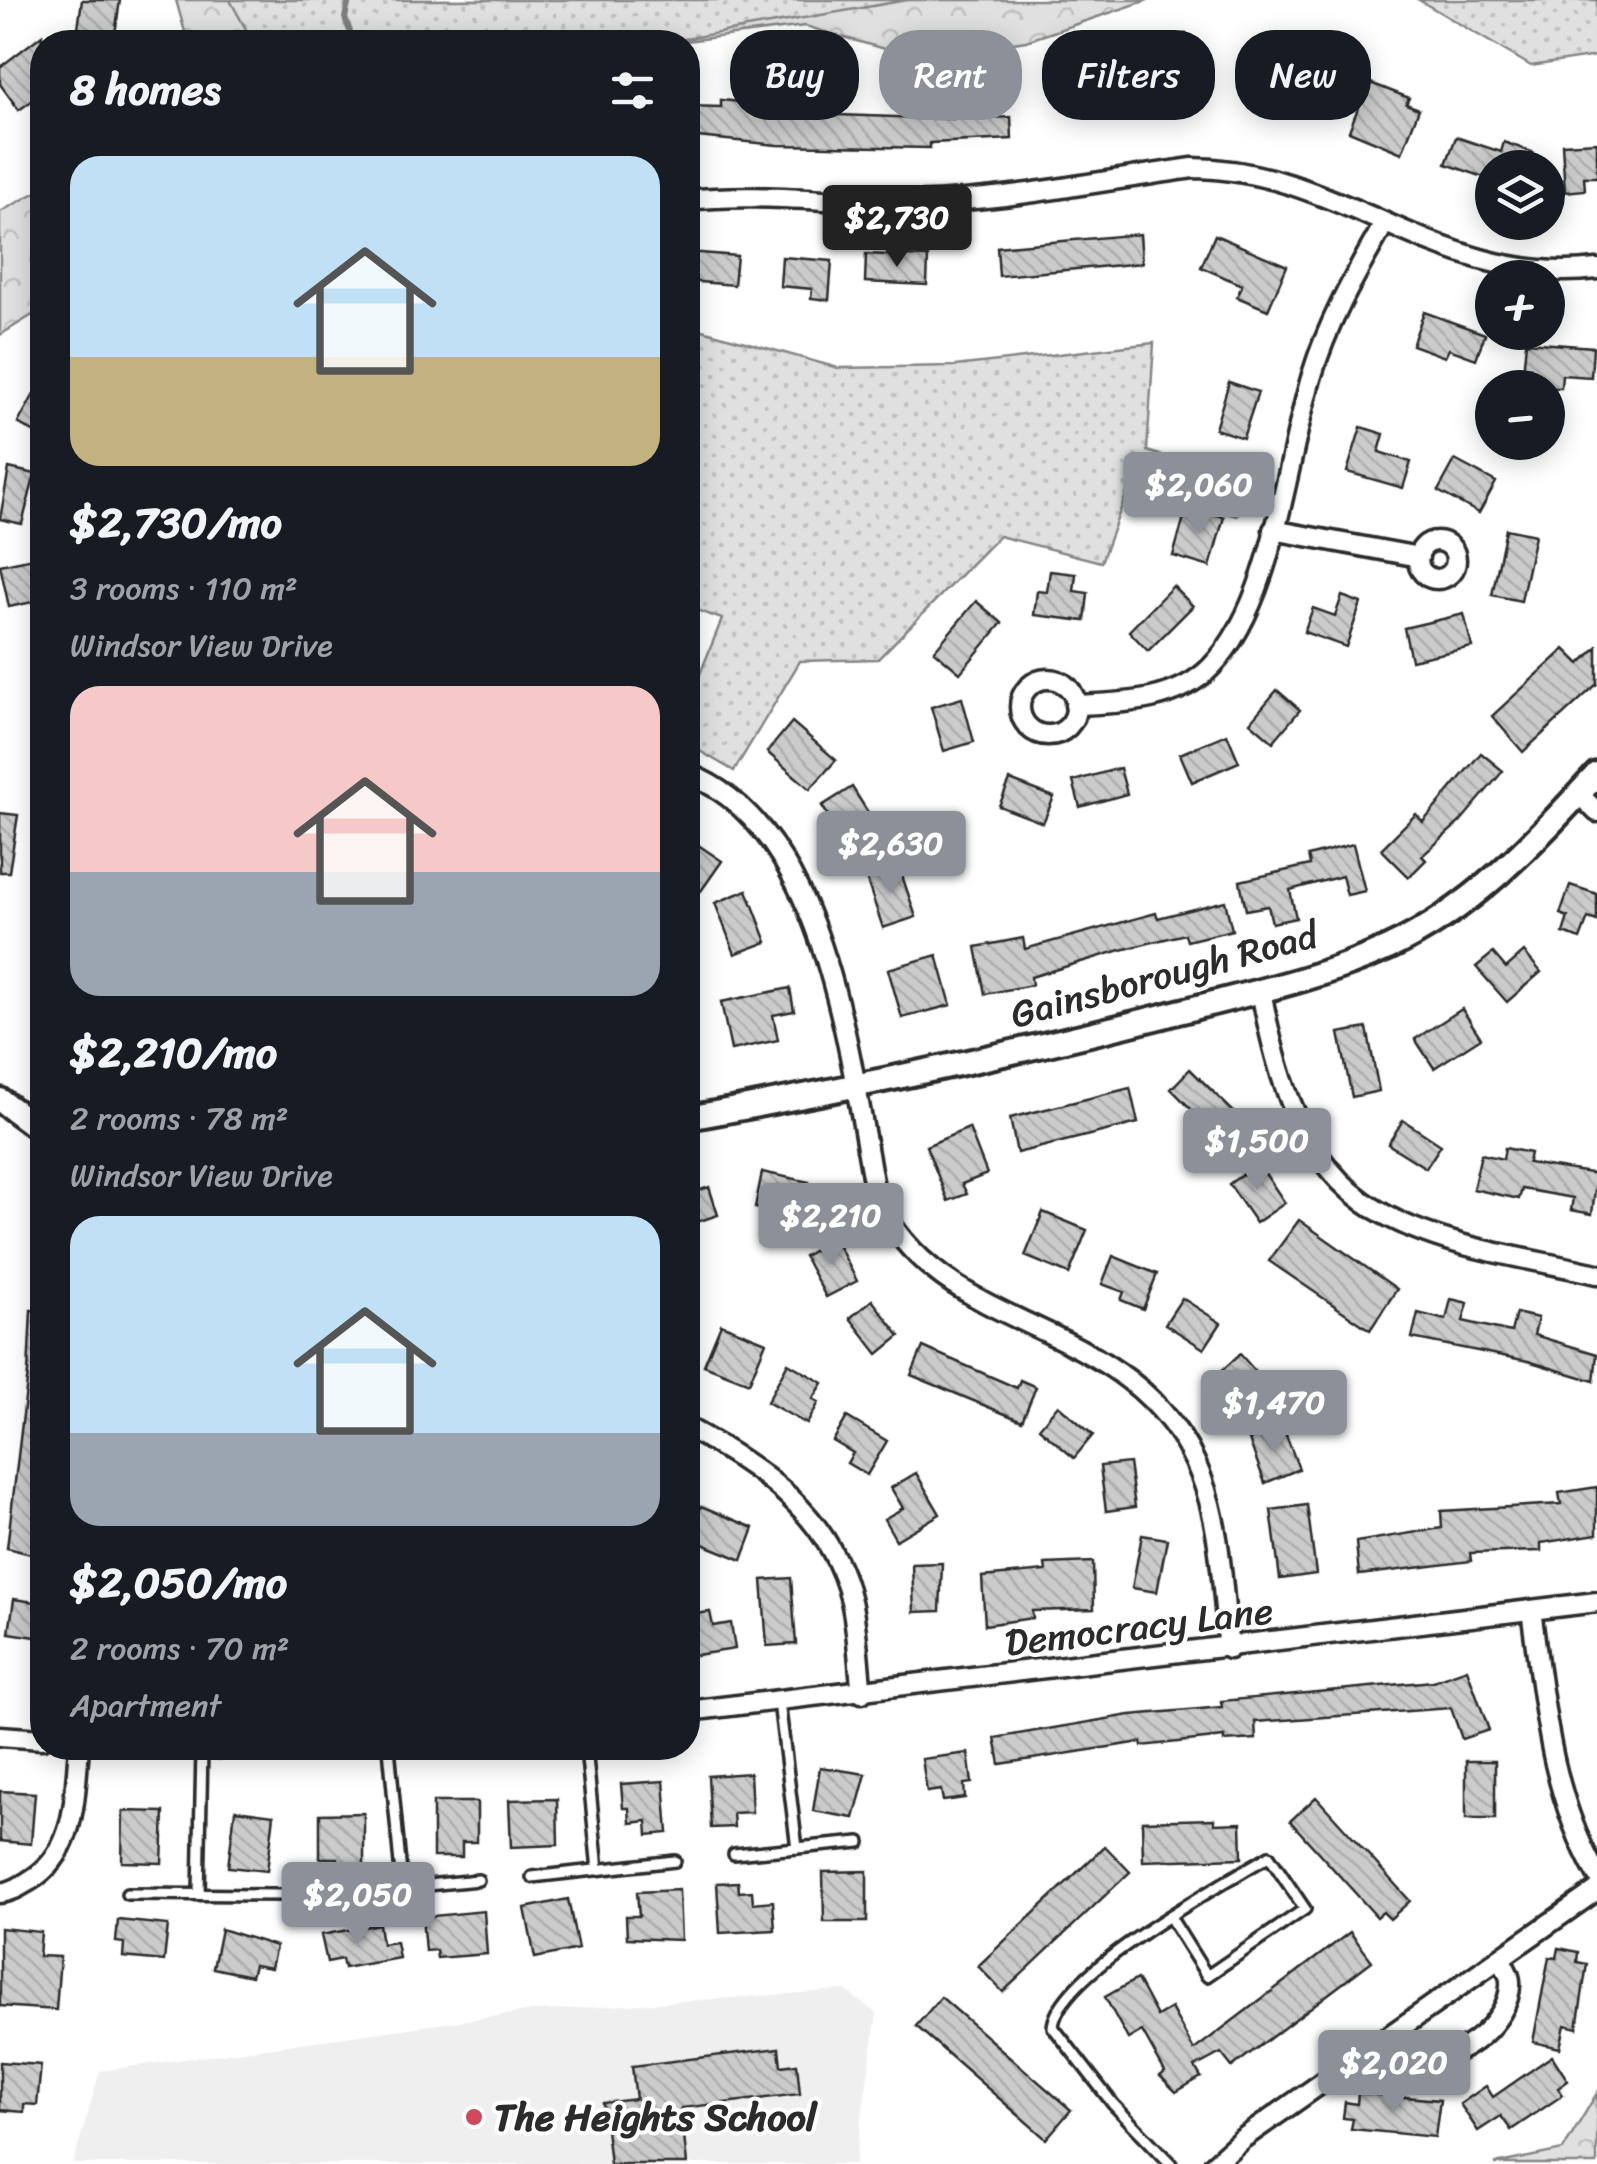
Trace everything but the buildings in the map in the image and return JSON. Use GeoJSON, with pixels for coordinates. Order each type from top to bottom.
{"type":"FeatureCollection","features":[{"type":"Feature","properties":{"kind":"street"},"geometry":{"type":"LineString","coordinates":[[700,199],[726,196],[827,202],[949,202],[1193,168],[1226,168],[1295,183],[1465,258],[1506,268],[1597,270]]}},
{"type":"Feature","properties":{"kind":"street"},"geometry":{"type":"LineString","coordinates":[[1075,706],[1147,702],[1208,670],[1241,629],[1273,530],[1312,372],[1346,291],[1384,224]]}},
{"type":"Feature","properties":{"kind":"street"},"geometry":{"type":"LineString","coordinates":[[1273,530],[1419,557]]}},
{"type":"Feature","properties":{"kind":"street","name":"Gainsborough Road"},"geometry":{"type":"LineString","coordinates":[[700,1116],[855,1088],[1055,1044],[1261,990],[1388,948],[1432,923],[1498,876],[1597,774]]}},
{"type":"Feature","properties":{"kind":"street"},"geometry":{"type":"LineString","coordinates":[[700,781],[740,806],[766,834],[800,884],[822,943],[876,1196],[891,1228],[914,1255],[972,1298],[1110,1362],[1150,1398],[1200,1472],[1212,1507],[1229,1649]]}},
{"type":"Feature","properties":{"kind":"street"},"geometry":{"type":"LineString","coordinates":[[1579,794],[1597,812]]}},
{"type":"Feature","properties":{"kind":"street"},"geometry":{"type":"LineString","coordinates":[[1261,990],[1272,1053],[1296,1117],[1333,1173],[1375,1210],[1452,1241],[1597,1274]]}},
{"type":"Feature","properties":{"kind":"street"},"geometry":{"type":"LineString","coordinates":[[0,1100],[30,1122]]}},
{"type":"Feature","properties":{"kind":"street"},"geometry":{"type":"LineString","coordinates":[[700,1436],[787,1492],[812,1517],[840,1567],[851,1602],[862,1693]]}},
{"type":"Feature","properties":{"kind":"street","name":"Democracy Lane"},"geometry":{"type":"LineString","coordinates":[[700,1710],[1597,1602]]}},
{"type":"Feature","properties":{"kind":"street"},"geometry":{"type":"LineString","coordinates":[[1531,1610],[1551,1752],[1568,1814],[1597,1875]]}},
{"type":"Feature","properties":{"kind":"street"},"geometry":{"type":"LineString","coordinates":[[0,1736],[30,1738]]}},
{"type":"Feature","properties":{"kind":"street"},"geometry":{"type":"LineString","coordinates":[[0,1893],[40,1874],[61,1850],[70,1832],[78,1760]]}},
{"type":"Feature","properties":{"kind":"street"},"geometry":{"type":"LineString","coordinates":[[1214,2164],[1597,1890]]}},
{"type":"Feature","properties":{"kind":"street"},"geometry":{"type":"LineString","coordinates":[[1391,2035],[1408,2053],[1434,2058],[1462,2050],[1490,2028],[1505,2002],[1510,1980],[1501,1959]]}},
{"type":"Feature","properties":{"kind":"lane"},"geometry":{"type":"LineString","coordinates":[[779,1702],[797,1848]]}},
{"type":"Feature","properties":{"kind":"lane"},"geometry":{"type":"LineString","coordinates":[[199,1894],[202,1760]]}},
{"type":"Feature","properties":{"kind":"lane"},"geometry":{"type":"LineString","coordinates":[[391,1760],[402,1885]]}},
{"type":"Feature","properties":{"kind":"lane"},"geometry":{"type":"LineString","coordinates":[[587,1760],[598,1870]]}},
{"type":"Feature","properties":{"kind":"lane"},"geometry":{"type":"LineString","coordinates":[[734,1854],[860,1842]]}},
{"type":"Feature","properties":{"kind":"lane"},"geometry":{"type":"LineString","coordinates":[[1170,1917],[1207,1976],[1306,1909],[1269,1856],[1170,1917],[1083,1978],[1054,2012],[1053,2028],[1113,2104],[1170,2164]]}},
{"type":"Feature","properties":{"kind":"lane"},"geometry":{"type":"LineString","coordinates":[[532,1878],[675,1861]]}},
{"type":"Feature","properties":{"kind":"lane"},"geometry":{"type":"LineString","coordinates":[[316,1896],[478,1880]]}},
{"type":"Feature","properties":{"kind":"lane"},"geometry":{"type":"LineString","coordinates":[[127,1894],[284,1896]]}},
{"type":"Feature","properties":{"kind":"shaded area","name":"The Heights School"},"geometry":{"type":"Polygon","coordinates":[[[845,1990],[877,2014],[855,2164],[73,2164],[100,2071],[525,2012],[845,1990]]]}},
{"type":"Feature","properties":{"kind":"green space"},"geometry":{"type":"Polygon","coordinates":[[[176,0],[1148,0],[1059,30],[1042,30],[1042,36],[1022,42],[1022,30],[879,30],[879,48],[859,42],[859,30],[805,26],[730,30],[730,35],[700,39],[700,30],[184,30],[176,0]]]}},
{"type":"Feature","properties":{"kind":"green space"},"geometry":{"type":"Polygon","coordinates":[[[230,0],[907,0],[700,36],[700,30],[246,30],[230,0]]]}},
{"type":"Feature","properties":{"kind":"green space"},"geometry":{"type":"Polygon","coordinates":[[[1419,0],[1597,0],[1597,56],[1531,66],[1419,0]]]}},
{"type":"Feature","properties":{"kind":"green space"},"geometry":{"type":"Polygon","coordinates":[[[30,196],[30,316],[0,335],[0,212],[30,196]]]}},
{"type":"Feature","properties":{"kind":"green space"},"geometry":{"type":"Polygon","coordinates":[[[700,329],[838,368],[955,366],[1154,343],[1147,451],[1246,481],[1237,516],[1129,487],[1101,562],[999,536],[878,659],[800,661],[734,771],[700,751],[700,674],[722,619],[700,611],[700,329]]]}},
{"type":"Feature","properties":{"kind":"green space"},"geometry":{"type":"Polygon","coordinates":[[[1597,2093],[1597,2164],[1495,2164],[1563,2150],[1597,2093]]]}},
{"type":"Feature","properties":{"kind":"waterway"},"geometry":{"type":"LineString","coordinates":[[349,0],[345,18],[350,30]]}},
{"type":"Feature","properties":{"kind":"place","name":"The Heights School"},"geometry":{"type":"Point","coordinates":[474,2117]}}]}
